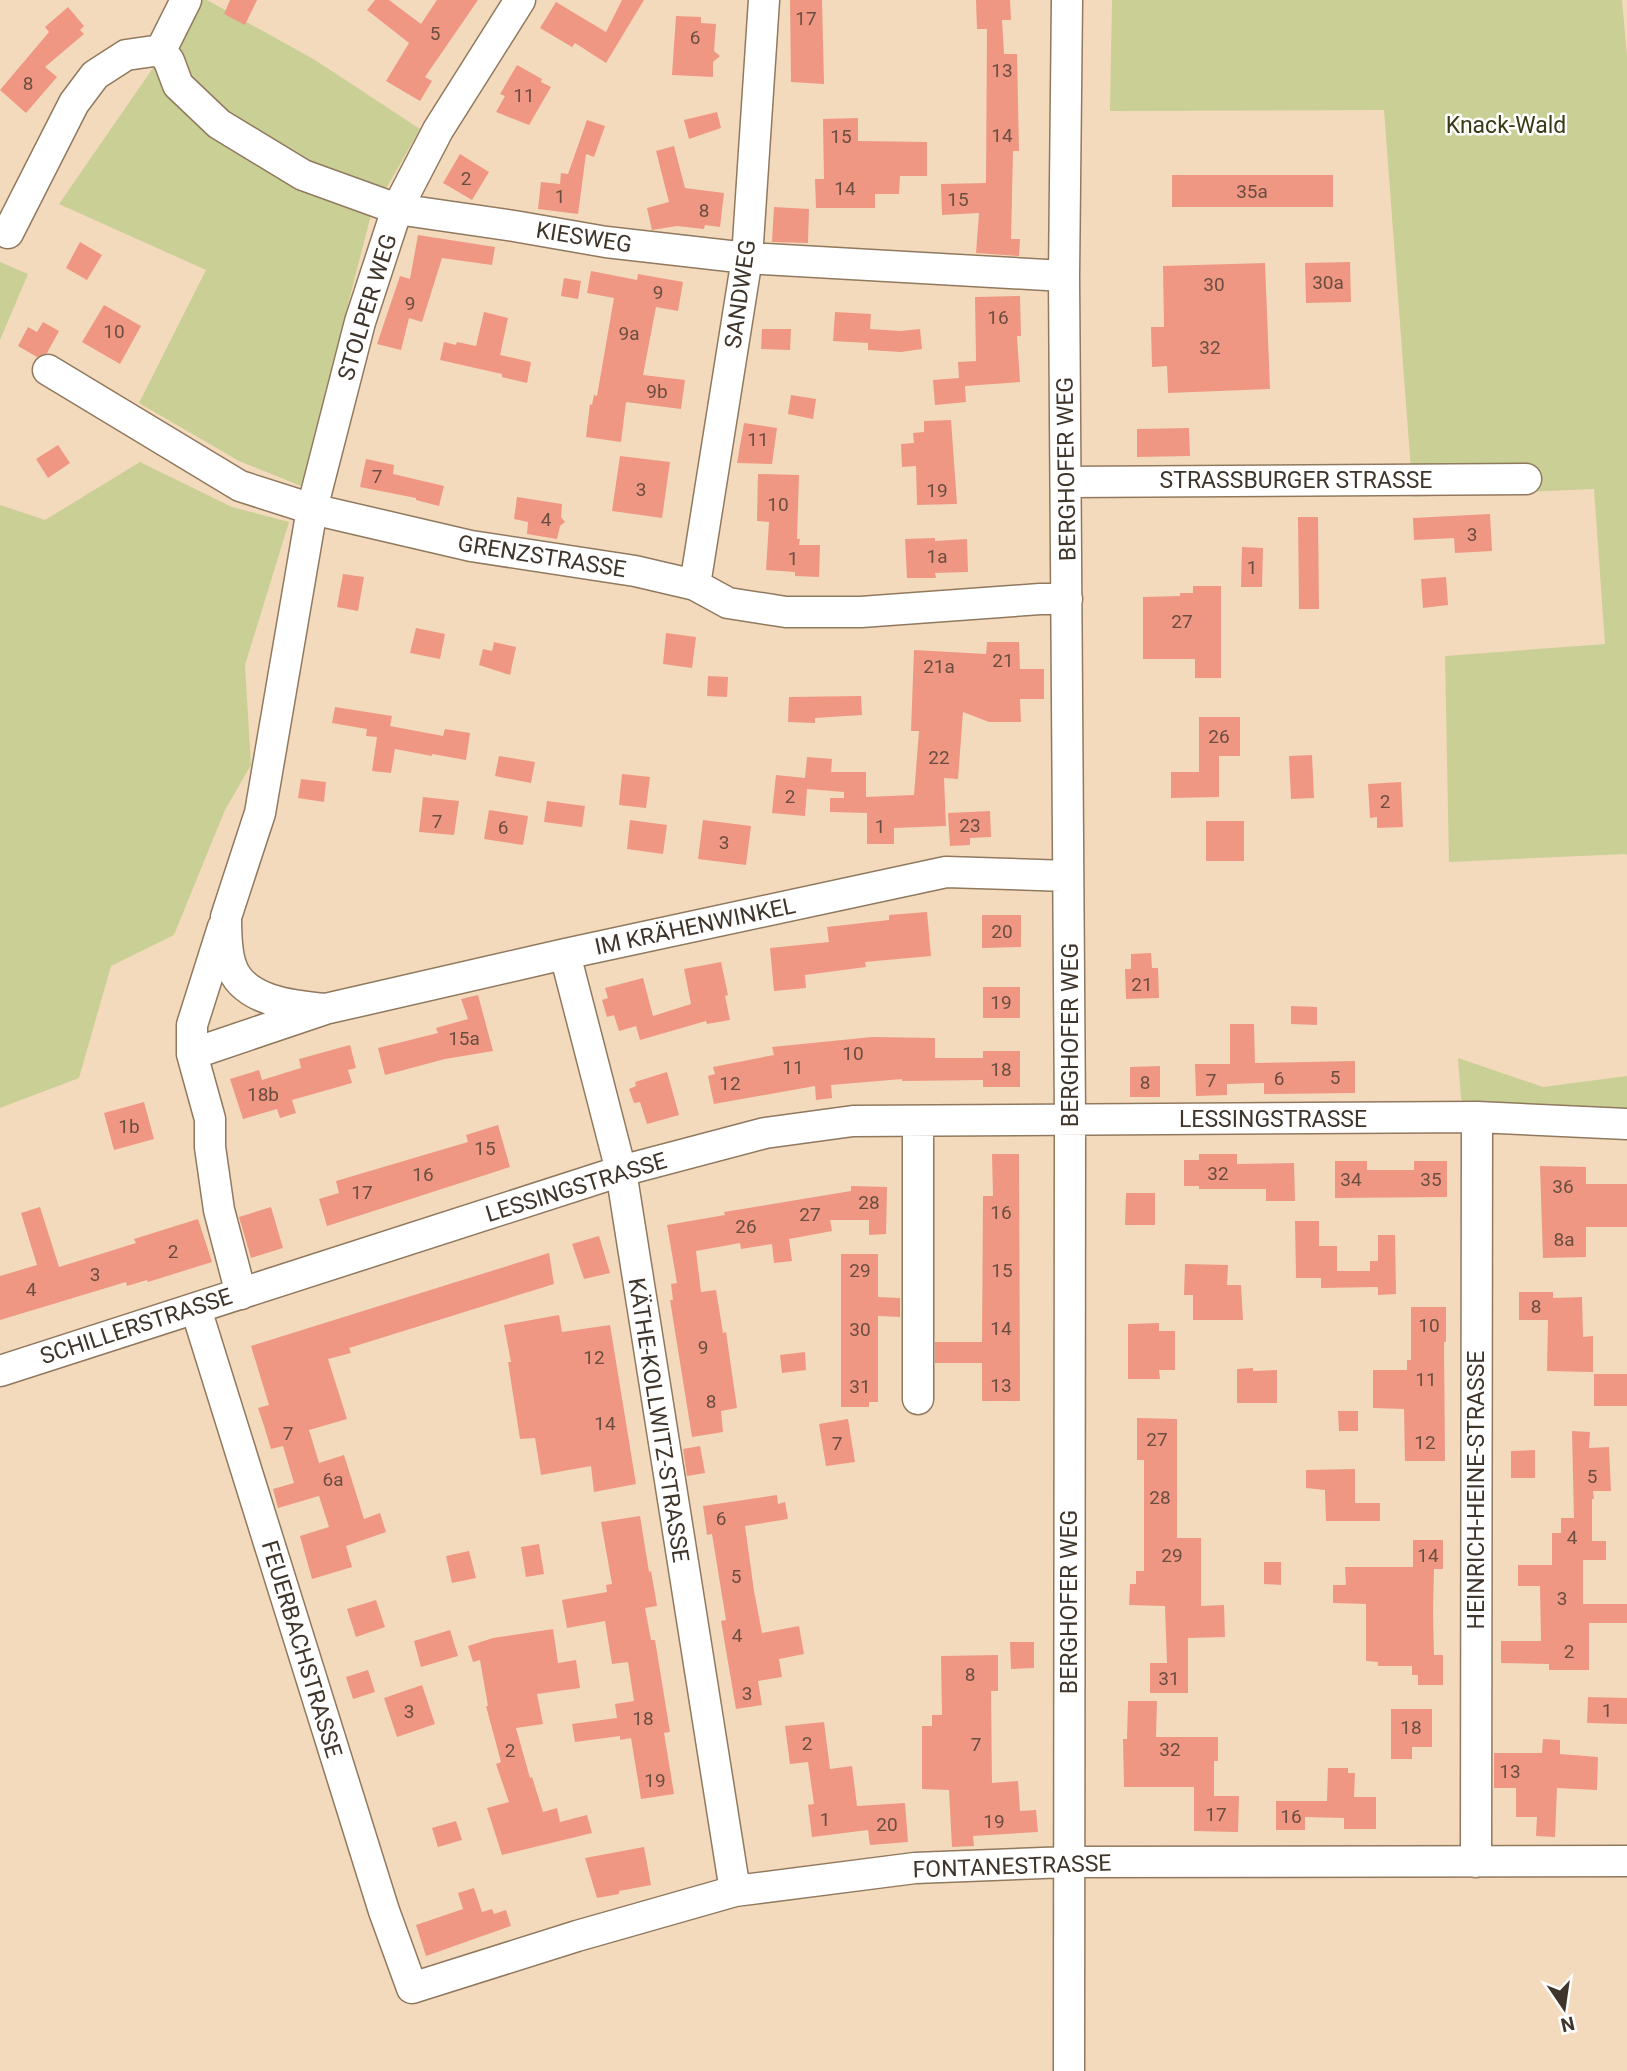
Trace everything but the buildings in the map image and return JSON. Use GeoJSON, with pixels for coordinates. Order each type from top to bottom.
{"type":"FeatureCollection","features":[{"type":"Feature","properties":{"kind":"street"},"geometry":{"type":"LineString","coordinates":[[8,233],[74,103],[95,75],[127,55],[161,50],[186,0]]}},
{"type":"Feature","properties":{"kind":"street","name":"STOLPER WEG"},"geometry":{"type":"LineString","coordinates":[[289,643],[312,509],[360,322],[397,209],[438,130],[520,0]]}},
{"type":"Feature","properties":{"kind":"street","name":"SANDWEG"},"geometry":{"type":"LineString","coordinates":[[695,585],[747,258],[764,0]]}},
{"type":"Feature","properties":{"kind":"street","name":"BERGHOFER WEG"},"geometry":{"type":"LineString","coordinates":[[1067,0],[1065,276],[1070,1120],[1069,2071]]}},
{"type":"Feature","properties":{"kind":"street","name":"KIESWEG"},"geometry":{"type":"LineString","coordinates":[[161,50],[169,61],[178,85],[219,124],[303,175],[397,209],[606,242],[747,258],[1065,276]]}},
{"type":"Feature","properties":{"kind":"street","name":"GRENZSTRASSE"},"geometry":{"type":"LineString","coordinates":[[48,370],[240,486],[312,509],[471,546],[635,571],[695,585],[728,603],[786,612],[861,612],[1040,598],[1067,599]]}},
{"type":"Feature","properties":{"kind":"street","name":"STRASSBURGER STRASSE"},"geometry":{"type":"LineString","coordinates":[[1067,482],[1526,479]]}},
{"type":"Feature","properties":{"kind":"street","name":"IM KRÄHENWINKEL"},"geometry":{"type":"LineString","coordinates":[[289,643],[260,813],[226,917],[226,934],[231,967],[247,988],[257,994],[300,1006],[325,1009]]}},
{"type":"Feature","properties":{"kind":"street","name":"IM KRÄHENWINKEL"},"geometry":{"type":"LineString","coordinates":[[192,1054],[325,1009],[946,872],[1068,876]]}},
{"type":"Feature","properties":{"kind":"street","name":"SCHILLERSTRASSE"},"geometry":{"type":"LineString","coordinates":[[0,1371],[241,1294],[219,1210],[209,1119],[192,1054],[192,1025],[226,917]]}},
{"type":"Feature","properties":{"kind":"street","name":"KÄTHE-KOLLWITZ-STRASSE"},"geometry":{"type":"LineString","coordinates":[[565,954],[621,1171],[735,1891]]}},
{"type":"Feature","properties":{"kind":"street","name":"LESSINGSTRASSE"},"geometry":{"type":"LineString","coordinates":[[241,1294],[621,1171],[765,1133],[853,1121],[1477,1117],[1627,1124]]}},
{"type":"Feature","properties":{"kind":"street","name":"HEINRICH-HEINE-STRASSE"},"geometry":{"type":"LineString","coordinates":[[1476,1862],[1477,1117]]}},
{"type":"Feature","properties":{"kind":"street"},"geometry":{"type":"LineString","coordinates":[[918,1121],[918,1399]]}},
{"type":"Feature","properties":{"kind":"street","name":"FEUERBACHSTRASSE"},"geometry":{"type":"LineString","coordinates":[[196,1309],[384,1911],[412,1988]]}},
{"type":"Feature","properties":{"kind":"street","name":"FONTANESTRASSE"},"geometry":{"type":"LineString","coordinates":[[412,1988],[577,1936],[735,1891],[915,1868],[1069,1862],[1627,1861]]}},
{"type":"Feature","properties":{"kind":"green space"},"geometry":{"type":"Polygon","coordinates":[[[193,0],[207,0],[315,60],[420,129],[371,215],[301,486],[239,461],[139,403],[206,270],[59,204],[155,65],[193,0]]]}},
{"type":"Feature","properties":{"kind":"green space","name":"Knack-Wald"},"geometry":{"type":"Polygon","coordinates":[[[1112,0],[1622,0],[1627,56],[1627,856],[1449,862],[1445,656],[1605,644],[1594,489],[1413,497],[1384,110],[1110,111],[1112,0]]]}},
{"type":"Feature","properties":{"kind":"green space"},"geometry":{"type":"Polygon","coordinates":[[[0,262],[28,274],[0,340],[0,262]]]}},
{"type":"Feature","properties":{"kind":"green space"},"geometry":{"type":"Polygon","coordinates":[[[140,462],[232,507],[289,522],[245,665],[251,765],[225,810],[174,935],[111,966],[79,1078],[0,1108],[0,505],[45,520],[140,462]]]}},
{"type":"Feature","properties":{"kind":"green space"},"geometry":{"type":"Polygon","coordinates":[[[1458,1058],[1543,1087],[1627,1076],[1627,1113],[1465,1105],[1461,1098],[1458,1058]]]}}]}
